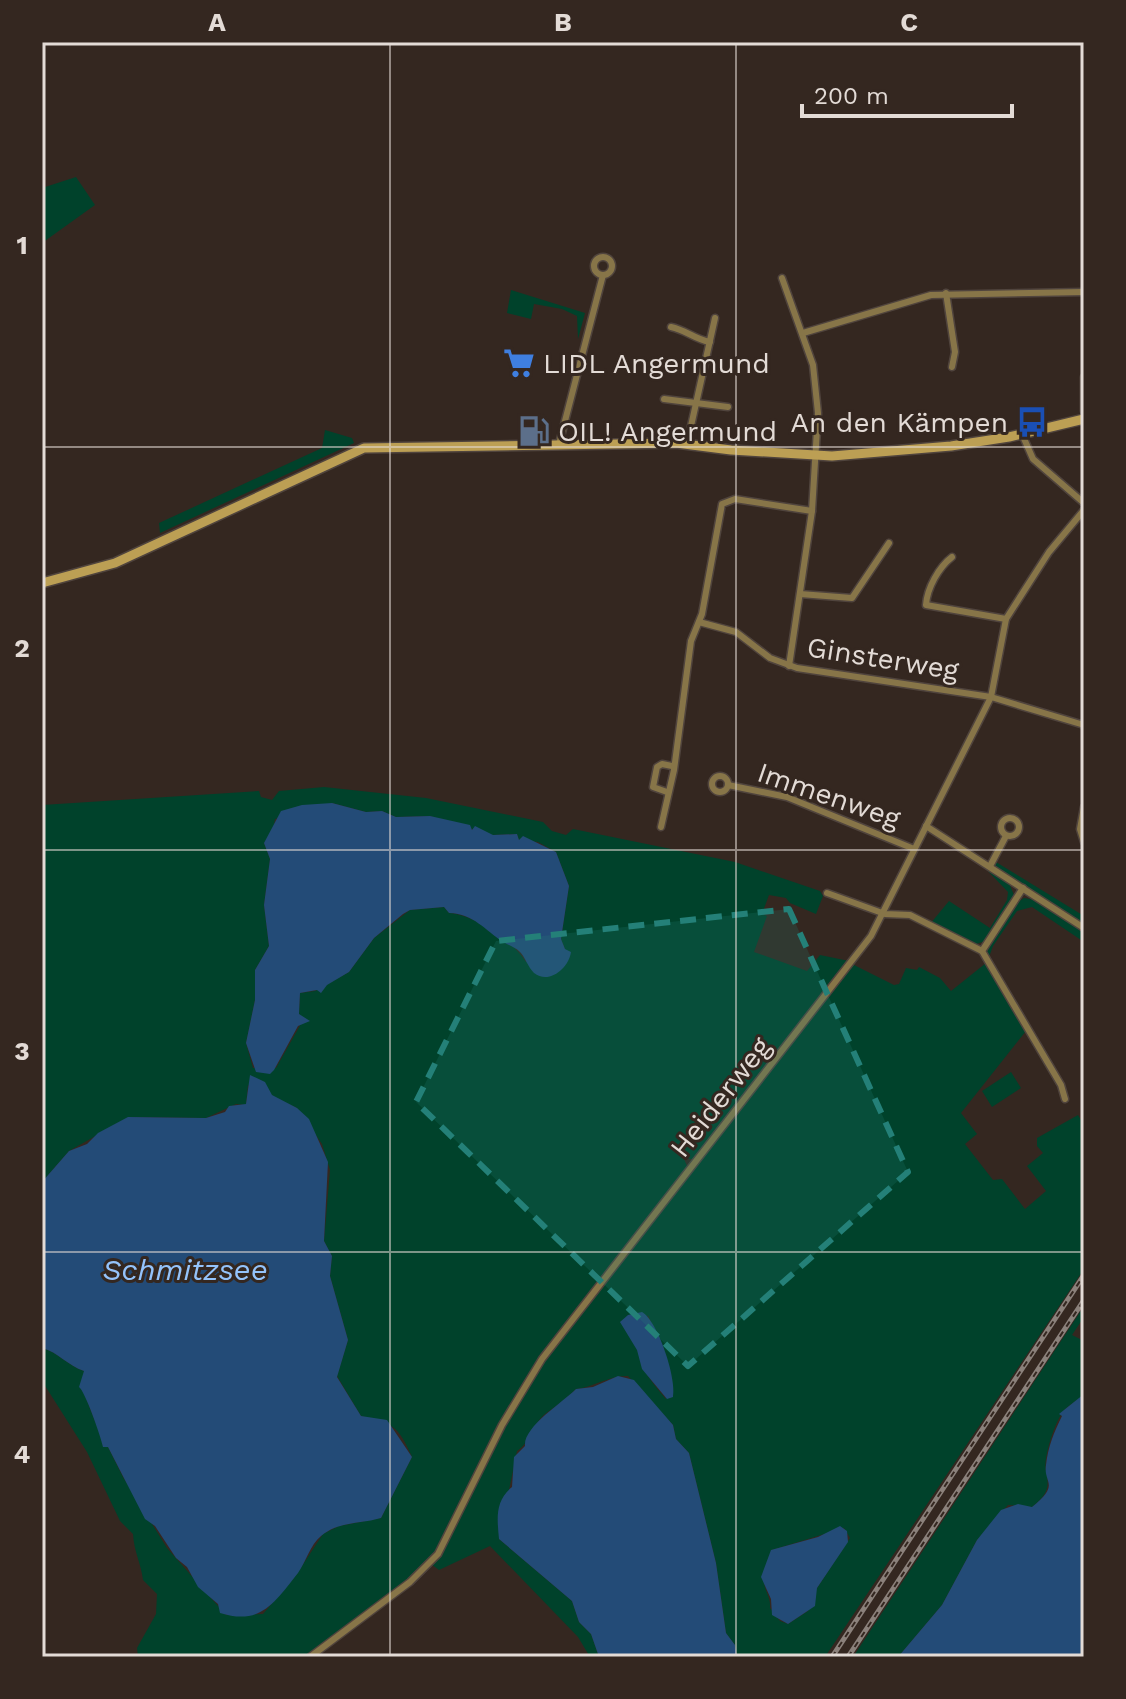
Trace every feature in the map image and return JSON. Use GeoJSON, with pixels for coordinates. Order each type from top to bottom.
{"type":"FeatureCollection","features":[{"type":"Feature","properties":{"kind":"main road"},"geometry":{"type":"LineString","coordinates":[[42,580],[134,553],[364,448],[687,444],[815,456],[898,452],[1022,434],[1084,419]]}},
{"type":"Feature","properties":{"kind":"street"},"geometry":{"type":"LineString","coordinates":[[559,444],[603,275]]}},
{"type":"Feature","properties":{"kind":"street","name":"Ginsterweg"},"geometry":{"type":"LineString","coordinates":[[782,278],[803,333],[818,390],[812,511],[789,666],[991,697],[1084,725]]}},
{"type":"Feature","properties":{"kind":"street"},"geometry":{"type":"LineString","coordinates":[[803,333],[916,298],[946,293],[1084,292]]}},
{"type":"Feature","properties":{"kind":"street"},"geometry":{"type":"LineString","coordinates":[[946,293],[955,352],[952,367]]}},
{"type":"Feature","properties":{"kind":"street"},"geometry":{"type":"LineString","coordinates":[[687,444],[715,318]]}},
{"type":"Feature","properties":{"kind":"street"},"geometry":{"type":"LineString","coordinates":[[671,327],[684,330],[693,339],[710,342]]}},
{"type":"Feature","properties":{"kind":"street"},"geometry":{"type":"LineString","coordinates":[[1084,377],[1084,411]]}},
{"type":"Feature","properties":{"kind":"street"},"geometry":{"type":"LineString","coordinates":[[664,399],[728,407]]}},
{"type":"Feature","properties":{"kind":"street"},"geometry":{"type":"LineString","coordinates":[[1022,434],[1033,459],[1084,503]]}},
{"type":"Feature","properties":{"kind":"street"},"geometry":{"type":"LineString","coordinates":[[661,827],[691,641],[699,622],[722,504],[735,499],[812,511]]}},
{"type":"Feature","properties":{"kind":"street","name":"Heiderweg"},"geometry":{"type":"LineString","coordinates":[[310,1657],[422,1572],[438,1554],[502,1425],[542,1359],[695,1166],[885,914],[914,849],[991,697],[1006,619],[1049,552],[1084,510]]}},
{"type":"Feature","properties":{"kind":"street"},"geometry":{"type":"LineString","coordinates":[[800,594],[852,598],[889,543]]}},
{"type":"Feature","properties":{"kind":"street"},"geometry":{"type":"LineString","coordinates":[[952,557],[943,564],[928,593],[926,605],[1006,619]]}},
{"type":"Feature","properties":{"kind":"street"},"geometry":{"type":"LineString","coordinates":[[699,622],[736,632],[770,658],[789,666]]}},
{"type":"Feature","properties":{"kind":"street"},"geometry":{"type":"LineString","coordinates":[[667,792],[653,787],[657,767],[672,766]]}},
{"type":"Feature","properties":{"kind":"street","name":"Immenweg"},"geometry":{"type":"LineString","coordinates":[[728,785],[787,797],[914,849]]}},
{"type":"Feature","properties":{"kind":"street"},"geometry":{"type":"LineString","coordinates":[[1084,807],[1080,829],[1084,842]]}},
{"type":"Feature","properties":{"kind":"street"},"geometry":{"type":"LineString","coordinates":[[926,826],[1084,928]]}},
{"type":"Feature","properties":{"kind":"street"},"geometry":{"type":"LineString","coordinates":[[990,866],[1006,836]]}},
{"type":"Feature","properties":{"kind":"street"},"geometry":{"type":"LineString","coordinates":[[982,951],[1023,888]]}},
{"type":"Feature","properties":{"kind":"street"},"geometry":{"type":"LineString","coordinates":[[827,893],[885,914],[910,915],[982,951],[1061,1085],[1065,1099]]}},
{"type":"Feature","properties":{"kind":"highlighted area"},"geometry":{"type":"Polygon","coordinates":[[[789,909],[908,1172],[688,1366],[416,1102],[496,941],[789,909]]]}},
{"type":"Feature","properties":{"kind":"green space"},"geometry":{"type":"Polygon","coordinates":[[[76,177],[95,205],[42,243],[42,188],[76,177]]]}},
{"type":"Feature","properties":{"kind":"green space"},"geometry":{"type":"Polygon","coordinates":[[[511,290],[585,313],[578,339],[577,316],[562,309],[534,304],[531,319],[507,313],[511,290]]]}},
{"type":"Feature","properties":{"kind":"green space"},"geometry":{"type":"Polygon","coordinates":[[[325,430],[352,438],[354,443],[160,533],[159,523],[322,448],[325,430]]]}},
{"type":"Feature","properties":{"kind":"green space"},"geometry":{"type":"Polygon","coordinates":[[[324,787],[426,798],[543,822],[552,831],[566,835],[573,829],[735,862],[820,891],[823,896],[816,914],[790,903],[786,898],[769,895],[762,914],[767,916],[754,952],[807,971],[820,955],[849,961],[694,1160],[683,1157],[688,1168],[541,1358],[500,1424],[442,1544],[421,1571],[308,1657],[138,1657],[137,1648],[156,1614],[157,1594],[143,1580],[133,1534],[120,1521],[87,1452],[42,1381],[42,1348],[84,1371],[87,1400],[103,1446],[108,1447],[167,1548],[226,1615],[263,1614],[296,1575],[323,1534],[339,1526],[381,1518],[412,1457],[398,1432],[380,1421],[361,1416],[337,1376],[348,1340],[330,1276],[332,1256],[324,1241],[330,1170],[322,1144],[297,1108],[248,1085],[246,1105],[236,1104],[206,1118],[129,1117],[69,1151],[42,1182],[42,805],[259,791],[261,797],[272,800],[279,791],[324,787]],[[332,803],[275,819],[273,832],[264,843],[270,859],[264,905],[269,946],[255,970],[255,1000],[246,1043],[253,1068],[276,1068],[302,1022],[305,1022],[299,1014],[300,993],[315,991],[349,972],[374,938],[410,910],[444,907],[449,913],[469,918],[503,938],[526,962],[565,949],[561,939],[569,886],[556,852],[538,842],[519,840],[517,834],[492,835],[430,816],[396,817],[382,811],[366,812],[332,803]]]}},
{"type":"Feature","properties":{"kind":"green space"},"geometry":{"type":"Polygon","coordinates":[[[996,862],[1084,916],[1084,925],[994,866],[996,862]]]}},
{"type":"Feature","properties":{"kind":"green space"},"geometry":{"type":"Polygon","coordinates":[[[984,867],[1009,883],[1014,895],[986,941],[973,945],[930,924],[949,901],[990,928],[1007,900],[1008,892],[984,867]]]}},
{"type":"Feature","properties":{"kind":"green space"},"geometry":{"type":"Polygon","coordinates":[[[1024,898],[1036,900],[1084,932],[1084,942],[1032,907],[1017,911],[989,957],[1020,1012],[986,953],[1015,904],[1024,898]]]}},
{"type":"Feature","properties":{"kind":"green space"},"geometry":{"type":"Polygon","coordinates":[[[986,963],[1026,1031],[961,1113],[977,1134],[965,1144],[993,1180],[1002,1179],[1025,1209],[1046,1191],[1027,1166],[1043,1153],[1037,1146],[1037,1138],[1078,1115],[1084,1125],[1084,1269],[825,1657],[737,1657],[735,1645],[726,1633],[716,1563],[689,1453],[676,1439],[673,1425],[628,1376],[576,1389],[541,1418],[526,1443],[517,1451],[499,1539],[572,1601],[579,1622],[591,1634],[599,1657],[590,1657],[578,1637],[490,1546],[439,1570],[431,1564],[503,1426],[543,1360],[852,964],[894,985],[899,984],[906,968],[917,970],[919,967],[940,978],[951,991],[986,963]],[[648,1315],[641,1341],[641,1360],[649,1377],[666,1399],[668,1364],[648,1315]],[[844,1528],[772,1550],[764,1582],[770,1608],[780,1621],[788,1624],[808,1611],[817,1588],[850,1538],[844,1528]]]}},
{"type":"Feature","properties":{"kind":"green space"},"geometry":{"type":"Polygon","coordinates":[[[1011,1072],[1021,1088],[992,1107],[982,1091],[1011,1072]]]}},
{"type":"Feature","properties":{"kind":"green space"},"geometry":{"type":"Polygon","coordinates":[[[1084,1306],[1084,1317],[1072,1335],[1084,1341],[1084,1394],[1064,1410],[1056,1425],[1046,1459],[1048,1482],[1044,1495],[1032,1507],[1008,1505],[977,1540],[942,1605],[898,1657],[853,1657],[1084,1306]]]}},
{"type":"Feature","properties":{"kind":"water"},"geometry":{"type":"Polygon","coordinates":[[[332,803],[366,812],[382,811],[396,817],[430,816],[470,825],[472,830],[475,826],[493,835],[517,834],[519,840],[523,836],[556,852],[569,886],[561,939],[565,949],[571,952],[566,964],[552,976],[540,976],[532,971],[518,950],[472,919],[449,913],[444,907],[410,910],[374,938],[349,972],[327,985],[321,993],[317,990],[300,993],[299,1014],[310,1021],[298,1026],[270,1074],[256,1072],[246,1043],[255,1000],[255,970],[269,946],[264,905],[270,859],[264,843],[281,811],[302,805],[332,803]]]}},
{"type":"Feature","properties":{"kind":"water","name":"Schmitzsee"},"geometry":{"type":"Polygon","coordinates":[[[250,1075],[265,1082],[272,1095],[297,1108],[309,1119],[328,1162],[324,1241],[332,1256],[330,1276],[348,1340],[337,1377],[361,1416],[387,1420],[412,1457],[381,1518],[328,1531],[314,1544],[298,1573],[274,1602],[257,1614],[234,1616],[220,1613],[218,1604],[198,1587],[187,1567],[176,1558],[155,1526],[145,1519],[108,1447],[103,1447],[89,1405],[79,1387],[84,1371],[42,1348],[42,1182],[69,1151],[87,1144],[98,1133],[128,1117],[206,1118],[225,1112],[229,1106],[246,1104],[250,1075]]]}},
{"type":"Feature","properties":{"kind":"water"},"geometry":{"type":"Polygon","coordinates":[[[642,1312],[660,1338],[669,1365],[673,1397],[667,1399],[642,1369],[637,1350],[620,1322],[628,1315],[642,1312]]]}},
{"type":"Feature","properties":{"kind":"water"},"geometry":{"type":"Polygon","coordinates":[[[618,1376],[634,1380],[673,1425],[676,1439],[689,1453],[716,1563],[726,1633],[735,1645],[737,1657],[599,1657],[591,1634],[579,1622],[572,1601],[499,1539],[500,1504],[512,1487],[514,1457],[525,1446],[530,1431],[576,1389],[593,1387],[618,1376]]]}},
{"type":"Feature","properties":{"kind":"water"},"geometry":{"type":"Polygon","coordinates":[[[1084,1394],[1084,1657],[898,1657],[942,1605],[977,1540],[1001,1510],[1018,1504],[1032,1507],[1046,1493],[1049,1484],[1047,1458],[1062,1416],[1059,1414],[1084,1394]]]}},
{"type":"Feature","properties":{"kind":"water"},"geometry":{"type":"Polygon","coordinates":[[[840,1526],[847,1531],[848,1542],[817,1588],[815,1606],[788,1624],[772,1615],[771,1599],[761,1577],[771,1550],[818,1537],[840,1526]]]}},
{"type":"Feature","properties":{"kind":"railway"},"geometry":{"type":"LineString","coordinates":[[832,1657],[1084,1275]]}},
{"type":"Feature","properties":{"kind":"railway"},"geometry":{"type":"LineString","coordinates":[[848,1657],[1084,1300]]}},
{"type":"Feature","properties":{"kind":"place","name":"LIDL Angermund"},"geometry":{"type":"Point","coordinates":[519,363]}},
{"type":"Feature","properties":{"kind":"place","name":"An den Kämpen"},"geometry":{"type":"Point","coordinates":[1032,422]}},
{"type":"Feature","properties":{"kind":"place","name":"OIL! Angermund"},"geometry":{"type":"Point","coordinates":[534,431]}}]}
